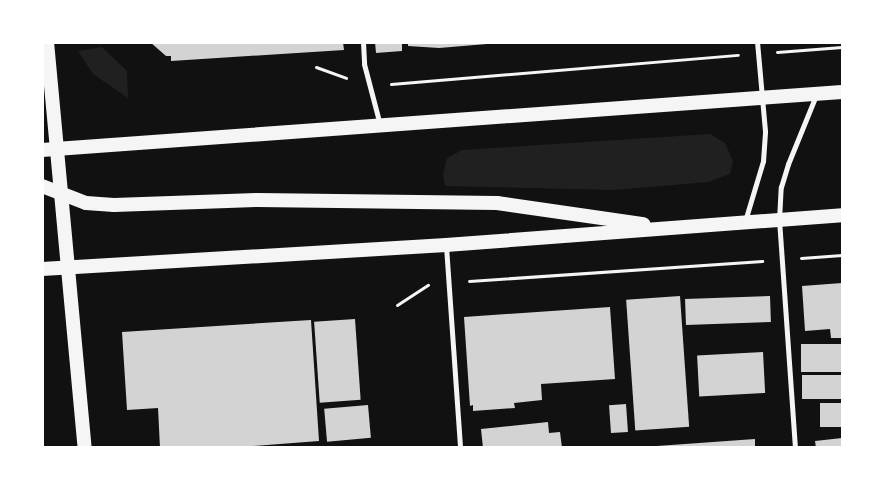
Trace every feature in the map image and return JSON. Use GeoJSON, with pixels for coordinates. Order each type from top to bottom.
{"type":"FeatureCollection","features":[{"type":"Feature","properties":{"kind":"highway"},"geometry":{"type":"LineString","coordinates":[[47,42],[85,448]]}},
{"type":"Feature","properties":{"kind":"highway"},"geometry":{"type":"LineString","coordinates":[[42,150],[842,92]]}},
{"type":"Feature","properties":{"kind":"highway"},"geometry":{"type":"LineString","coordinates":[[42,186],[86,203],[114,205],[256,200],[497,203],[669,227]]}},
{"type":"Feature","properties":{"kind":"highway"},"geometry":{"type":"LineString","coordinates":[[42,269],[446,245],[842,215]]}},
{"type":"Feature","properties":{"kind":"street"},"geometry":{"type":"LineString","coordinates":[[363,42],[370,86],[380,126]]}},
{"type":"Feature","properties":{"kind":"street"},"geometry":{"type":"LineString","coordinates":[[745,223],[763,161],[762,98],[757,42]]}},
{"type":"Feature","properties":{"kind":"street"},"geometry":{"type":"LineString","coordinates":[[795,448],[779,220],[781,187],[788,164],[816,94]]}},
{"type":"Feature","properties":{"kind":"street"},"geometry":{"type":"LineString","coordinates":[[446,245],[460,448]]}},
{"type":"Feature","properties":{"kind":"path"},"geometry":{"type":"LineString","coordinates":[[316,67],[370,86],[842,47]]}},
{"type":"Feature","properties":{"kind":"path"},"geometry":{"type":"LineString","coordinates":[[397,306],[432,284],[448,282],[842,255]]}},
{"type":"Feature","properties":{"kind":"shaded area"},"geometry":{"type":"Polygon","coordinates":[[[102,47],[127,71],[128,98],[93,74],[78,51],[102,47]]]}},
{"type":"Feature","properties":{"kind":"shaded area"},"geometry":{"type":"Polygon","coordinates":[[[710,134],[725,143],[733,161],[730,174],[708,182],[615,190],[445,186],[443,175],[447,158],[462,150],[710,134]]]}},
{"type":"Feature","properties":{"kind":"building"},"geometry":{"type":"Polygon","coordinates":[[[150,42],[343,42],[344,50],[171,61],[171,56],[166,56],[150,42]]]}},
{"type":"Feature","properties":{"kind":"building"},"geometry":{"type":"Polygon","coordinates":[[[375,42],[402,42],[402,51],[376,53],[375,42]]]}},
{"type":"Feature","properties":{"kind":"building"},"geometry":{"type":"Polygon","coordinates":[[[408,42],[487,42],[487,44],[439,48],[408,46],[408,42]]]}},
{"type":"Feature","properties":{"kind":"building"},"geometry":{"type":"Polygon","coordinates":[[[842,283],[842,338],[831,338],[830,329],[805,331],[802,286],[842,283]]]}},
{"type":"Feature","properties":{"kind":"building"},"geometry":{"type":"Polygon","coordinates":[[[680,296],[689,427],[635,430],[626,300],[680,296]]]}},
{"type":"Feature","properties":{"kind":"building"},"geometry":{"type":"Polygon","coordinates":[[[770,296],[771,322],[686,325],[685,299],[770,296]]]}},
{"type":"Feature","properties":{"kind":"building"},"geometry":{"type":"Polygon","coordinates":[[[610,307],[615,379],[541,384],[542,400],[514,403],[515,408],[473,411],[473,405],[470,406],[464,317],[610,307]]]}},
{"type":"Feature","properties":{"kind":"building"},"geometry":{"type":"Polygon","coordinates":[[[355,319],[361,400],[320,403],[314,322],[355,319]]]}},
{"type":"Feature","properties":{"kind":"building"},"geometry":{"type":"Polygon","coordinates":[[[311,320],[319,441],[228,448],[160,448],[158,408],[127,410],[122,332],[311,320]]]}},
{"type":"Feature","properties":{"kind":"building"},"geometry":{"type":"Polygon","coordinates":[[[801,344],[842,344],[842,372],[801,372],[801,344]]]}},
{"type":"Feature","properties":{"kind":"building"},"geometry":{"type":"Polygon","coordinates":[[[763,352],[765,393],[699,396],[697,355],[763,352]]]}},
{"type":"Feature","properties":{"kind":"building"},"geometry":{"type":"Polygon","coordinates":[[[802,375],[842,375],[842,399],[802,399],[802,375]]]}},
{"type":"Feature","properties":{"kind":"building"},"geometry":{"type":"Polygon","coordinates":[[[820,403],[842,403],[842,427],[820,427],[820,403]]]}},
{"type":"Feature","properties":{"kind":"building"},"geometry":{"type":"Polygon","coordinates":[[[626,404],[628,432],[611,433],[609,405],[626,404]]]}},
{"type":"Feature","properties":{"kind":"building"},"geometry":{"type":"Polygon","coordinates":[[[368,405],[371,438],[327,442],[324,409],[368,405]]]}},
{"type":"Feature","properties":{"kind":"building"},"geometry":{"type":"Polygon","coordinates":[[[548,422],[549,433],[560,432],[562,448],[483,448],[481,429],[548,422]]]}},
{"type":"Feature","properties":{"kind":"building"},"geometry":{"type":"Polygon","coordinates":[[[842,438],[842,448],[816,448],[815,441],[842,438]]]}},
{"type":"Feature","properties":{"kind":"building"},"geometry":{"type":"Polygon","coordinates":[[[755,439],[755,448],[657,448],[657,446],[755,439]]]}}]}
